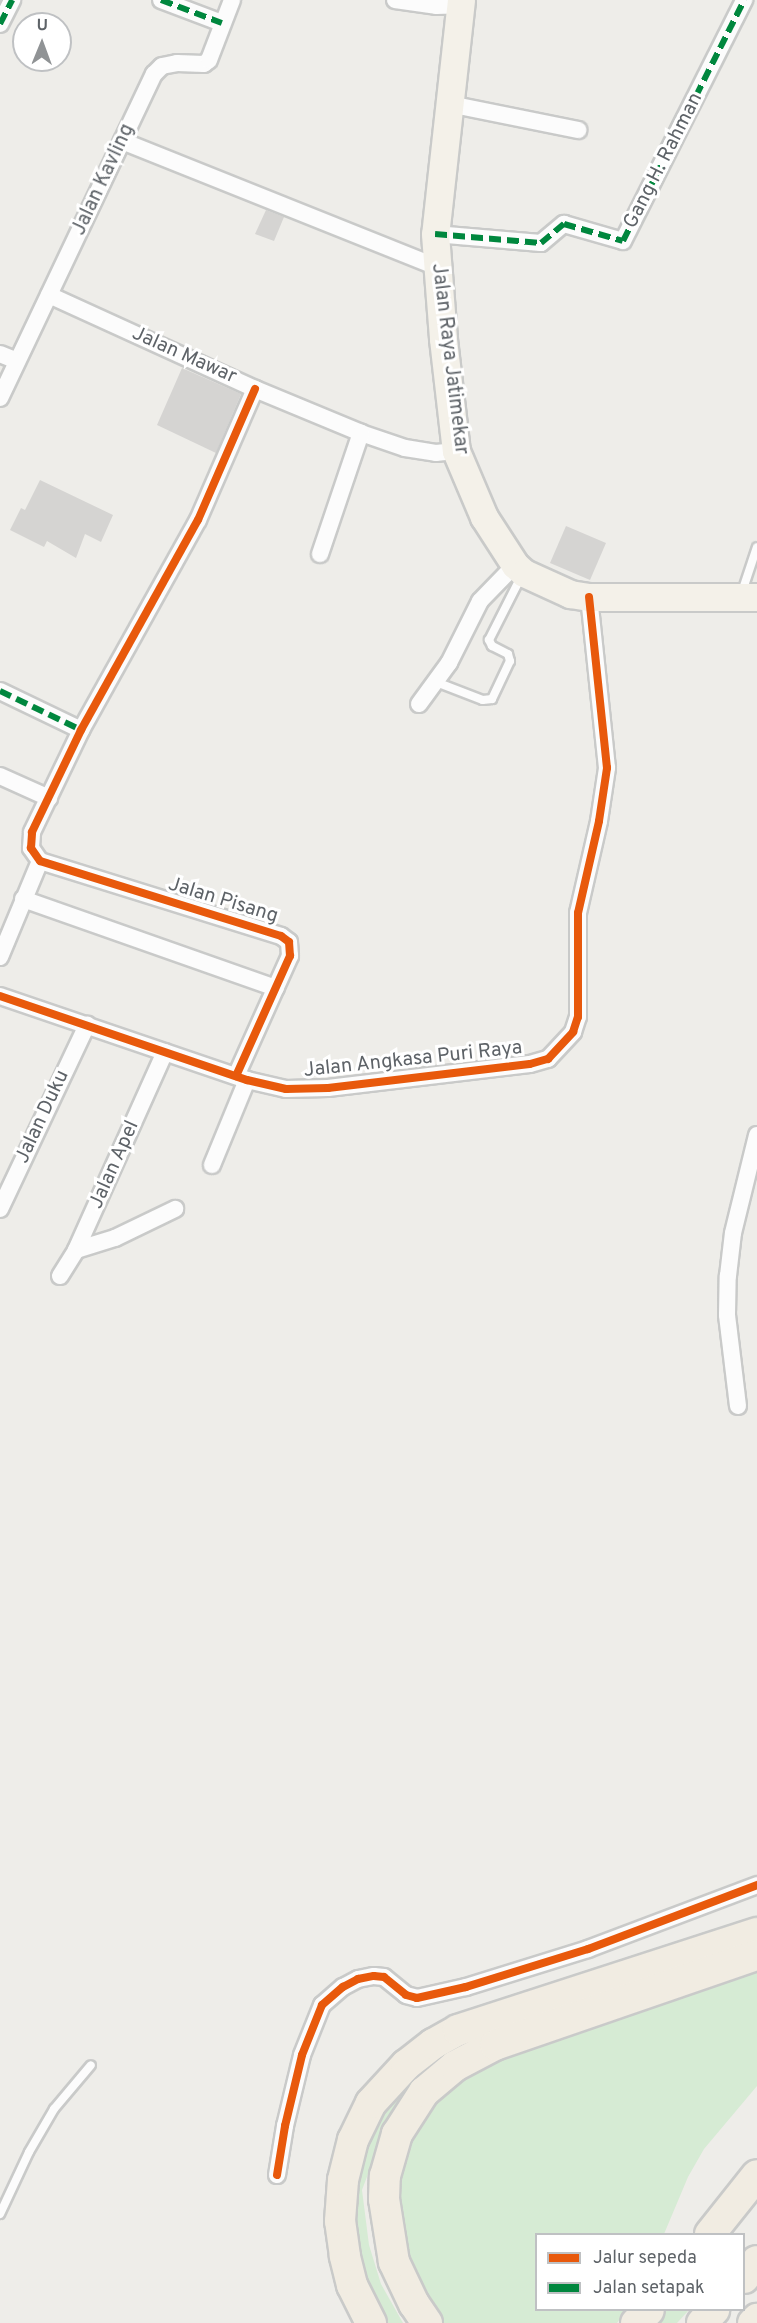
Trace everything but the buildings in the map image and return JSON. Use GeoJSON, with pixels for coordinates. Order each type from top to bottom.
{"type":"FeatureCollection","features":[{"type":"Feature","properties":{"kind":"highway"},"geometry":{"type":"LineString","coordinates":[[371,2323],[352,2285],[345,2256],[340,2221],[343,2180],[353,2140],[371,2103],[406,2065],[433,2044],[458,2030],[757,1933]]}},
{"type":"Feature","properties":{"kind":"highway"},"geometry":{"type":"LineString","coordinates":[[427,2323],[402,2283],[394,2262],[384,2199],[386,2176],[397,2134],[424,2092],[454,2066],[495,2045],[757,1955]]}},
{"type":"Feature","properties":{"kind":"highway"},"geometry":{"type":"LineString","coordinates":[[712,2233],[757,2175]]}},
{"type":"Feature","properties":{"kind":"highway"},"geometry":{"type":"LineString","coordinates":[[745,2277],[757,2261]]}},
{"type":"Feature","properties":{"kind":"highway"},"geometry":{"type":"LineString","coordinates":[[636,2323],[648,2311]]}},
{"type":"Feature","properties":{"kind":"highway"},"geometry":{"type":"LineString","coordinates":[[702,2323],[713,2311]]}},
{"type":"Feature","properties":{"kind":"highway"},"geometry":{"type":"LineString","coordinates":[[753,2323],[757,2319]]}},
{"type":"Feature","properties":{"kind":"main road","name":"Jalan Raya Jatimekar"},"geometry":{"type":"LineString","coordinates":[[460,2],[435,234],[456,451],[484,517],[519,569]]}},
{"type":"Feature","properties":{"kind":"main road"},"geometry":{"type":"LineString","coordinates":[[519,569],[570,594],[589,597],[749,596]]}},
{"type":"Feature","properties":{"kind":"street"},"geometry":{"type":"LineString","coordinates":[[0,24],[12,0]]}},
{"type":"Feature","properties":{"kind":"street"},"geometry":{"type":"LineString","coordinates":[[161,0],[222,23]]}},
{"type":"Feature","properties":{"kind":"street","name":"Jalan Kavling"},"geometry":{"type":"LineString","coordinates":[[0,398],[154,74],[162,66],[204,64],[209,60],[232,0]]}},
{"type":"Feature","properties":{"kind":"street"},"geometry":{"type":"LineString","coordinates":[[395,0],[436,6],[460,2]]}},
{"type":"Feature","properties":{"kind":"street","name":"Gang H. Rahman"},"geometry":{"type":"LineString","coordinates":[[435,234],[541,243],[564,224],[623,242],[744,0]]}},
{"type":"Feature","properties":{"kind":"street"},"geometry":{"type":"LineString","coordinates":[[449,104],[578,130]]}},
{"type":"Feature","properties":{"kind":"street"},"geometry":{"type":"LineString","coordinates":[[122,141],[437,267]]}},
{"type":"Feature","properties":{"kind":"street","name":"Jalan Mawar"},"geometry":{"type":"LineString","coordinates":[[49,295],[255,389],[361,433],[405,448],[436,453],[456,451]]}},
{"type":"Feature","properties":{"kind":"street"},"geometry":{"type":"LineString","coordinates":[[0,354],[17,361]]}},
{"type":"Feature","properties":{"kind":"street"},"geometry":{"type":"LineString","coordinates":[[0,957],[40,861],[31,848],[32,832],[81,730],[198,520],[255,389]]}},
{"type":"Feature","properties":{"kind":"street"},"geometry":{"type":"LineString","coordinates":[[320,554],[361,433]]}},
{"type":"Feature","properties":{"kind":"street"},"geometry":{"type":"LineString","coordinates":[[419,704],[449,663],[480,601],[519,569]]}},
{"type":"Feature","properties":{"kind":"street","name":"Jalan Angkasa Puri Raya"},"geometry":{"type":"LineString","coordinates":[[1,999],[87,1025],[241,1078],[286,1089],[328,1088],[530,1065],[548,1059],[573,1032],[578,1017],[578,913],[599,821],[607,768],[589,597]]}},
{"type":"Feature","properties":{"kind":"street"},"geometry":{"type":"LineString","coordinates":[[0,691],[81,730]]}},
{"type":"Feature","properties":{"kind":"street"},"geometry":{"type":"LineString","coordinates":[[0,776],[49,798]]}},
{"type":"Feature","properties":{"kind":"street","name":"Jalan Pisang"},"geometry":{"type":"LineString","coordinates":[[40,861],[281,936],[289,942],[290,956],[241,1078],[212,1165]]}},
{"type":"Feature","properties":{"kind":"street"},"geometry":{"type":"LineString","coordinates":[[23,899],[276,988]]}},
{"type":"Feature","properties":{"kind":"street","name":"Jalan Duku"},"geometry":{"type":"LineString","coordinates":[[0,1209],[87,1025]]}},
{"type":"Feature","properties":{"kind":"street","name":"Jalan Apel"},"geometry":{"type":"LineString","coordinates":[[60,1276],[76,1250],[165,1052]]}},
{"type":"Feature","properties":{"kind":"street"},"geometry":{"type":"LineString","coordinates":[[738,1406],[727,1315],[728,1276],[733,1233],[757,1135]]}},
{"type":"Feature","properties":{"kind":"street"},"geometry":{"type":"LineString","coordinates":[[76,1250],[115,1238],[175,1209]]}},
{"type":"Feature","properties":{"kind":"street"},"geometry":{"type":"LineString","coordinates":[[277,2175],[285,2126],[302,2055],[322,2005],[343,1987],[358,1979],[384,1977],[406,1995],[417,1998],[466,1987],[588,1949],[757,1885]]}},
{"type":"Feature","properties":{"kind":"lane"},"geometry":{"type":"LineString","coordinates":[[749,596],[757,547]]}},
{"type":"Feature","properties":{"kind":"lane"},"geometry":{"type":"LineString","coordinates":[[436,682],[483,700],[492,699],[510,661],[508,654],[492,646],[489,640],[519,569]]}},
{"type":"Feature","properties":{"kind":"lane"},"geometry":{"type":"LineString","coordinates":[[0,2214],[29,2152],[54,2109],[91,2065]]}},
{"type":"Feature","properties":{"kind":"green space"},"geometry":{"type":"Polygon","coordinates":[[[757,1966],[757,2086],[704,2149],[688,2177],[664,2233],[535,2233],[535,2311],[626,2311],[617,2323],[432,2323],[387,2216],[400,2136],[425,2102],[495,2058],[757,1966]]]}},
{"type":"Feature","properties":{"kind":"green space"},"geometry":{"type":"Polygon","coordinates":[[[452,2049],[458,2052],[410,2086],[391,2113],[362,2190],[369,2245],[381,2284],[403,2323],[384,2323],[370,2302],[349,2218],[364,2139],[380,2112],[414,2074],[452,2049]]]}},
{"type":"Feature","properties":{"kind":"green space"},"geometry":{"type":"Polygon","coordinates":[[[661,2311],[688,2311],[677,2323],[647,2323],[661,2311]]]}},
{"type":"Feature","properties":{"kind":"marked path"},"geometry":{"type":"LineString","coordinates":[[0,24],[12,0]]}},
{"type":"Feature","properties":{"kind":"marked path"},"geometry":{"type":"LineString","coordinates":[[161,0],[222,23]]}},
{"type":"Feature","properties":{"kind":"marked path"},"geometry":{"type":"LineString","coordinates":[[435,234],[541,243],[564,224],[623,241],[744,0]]}},
{"type":"Feature","properties":{"kind":"marked path"},"geometry":{"type":"LineString","coordinates":[[0,691],[81,730]]}},
{"type":"Feature","properties":{"kind":"cycle path"},"geometry":{"type":"LineString","coordinates":[[236,1076],[290,956],[289,942],[281,936],[40,861],[31,848],[32,832],[81,730],[198,520],[255,389]]}},
{"type":"Feature","properties":{"kind":"cycle path"},"geometry":{"type":"LineString","coordinates":[[0,996],[247,1080],[286,1089],[328,1088],[530,1064],[548,1059],[573,1032],[578,1017],[578,913],[599,821],[607,768],[589,597]]}},
{"type":"Feature","properties":{"kind":"cycle path"},"geometry":{"type":"LineString","coordinates":[[277,2175],[285,2126],[302,2055],[322,2005],[343,1987],[358,1979],[374,1976],[384,1977],[406,1995],[417,1998],[466,1987],[588,1949],[757,1885]]}}]}
